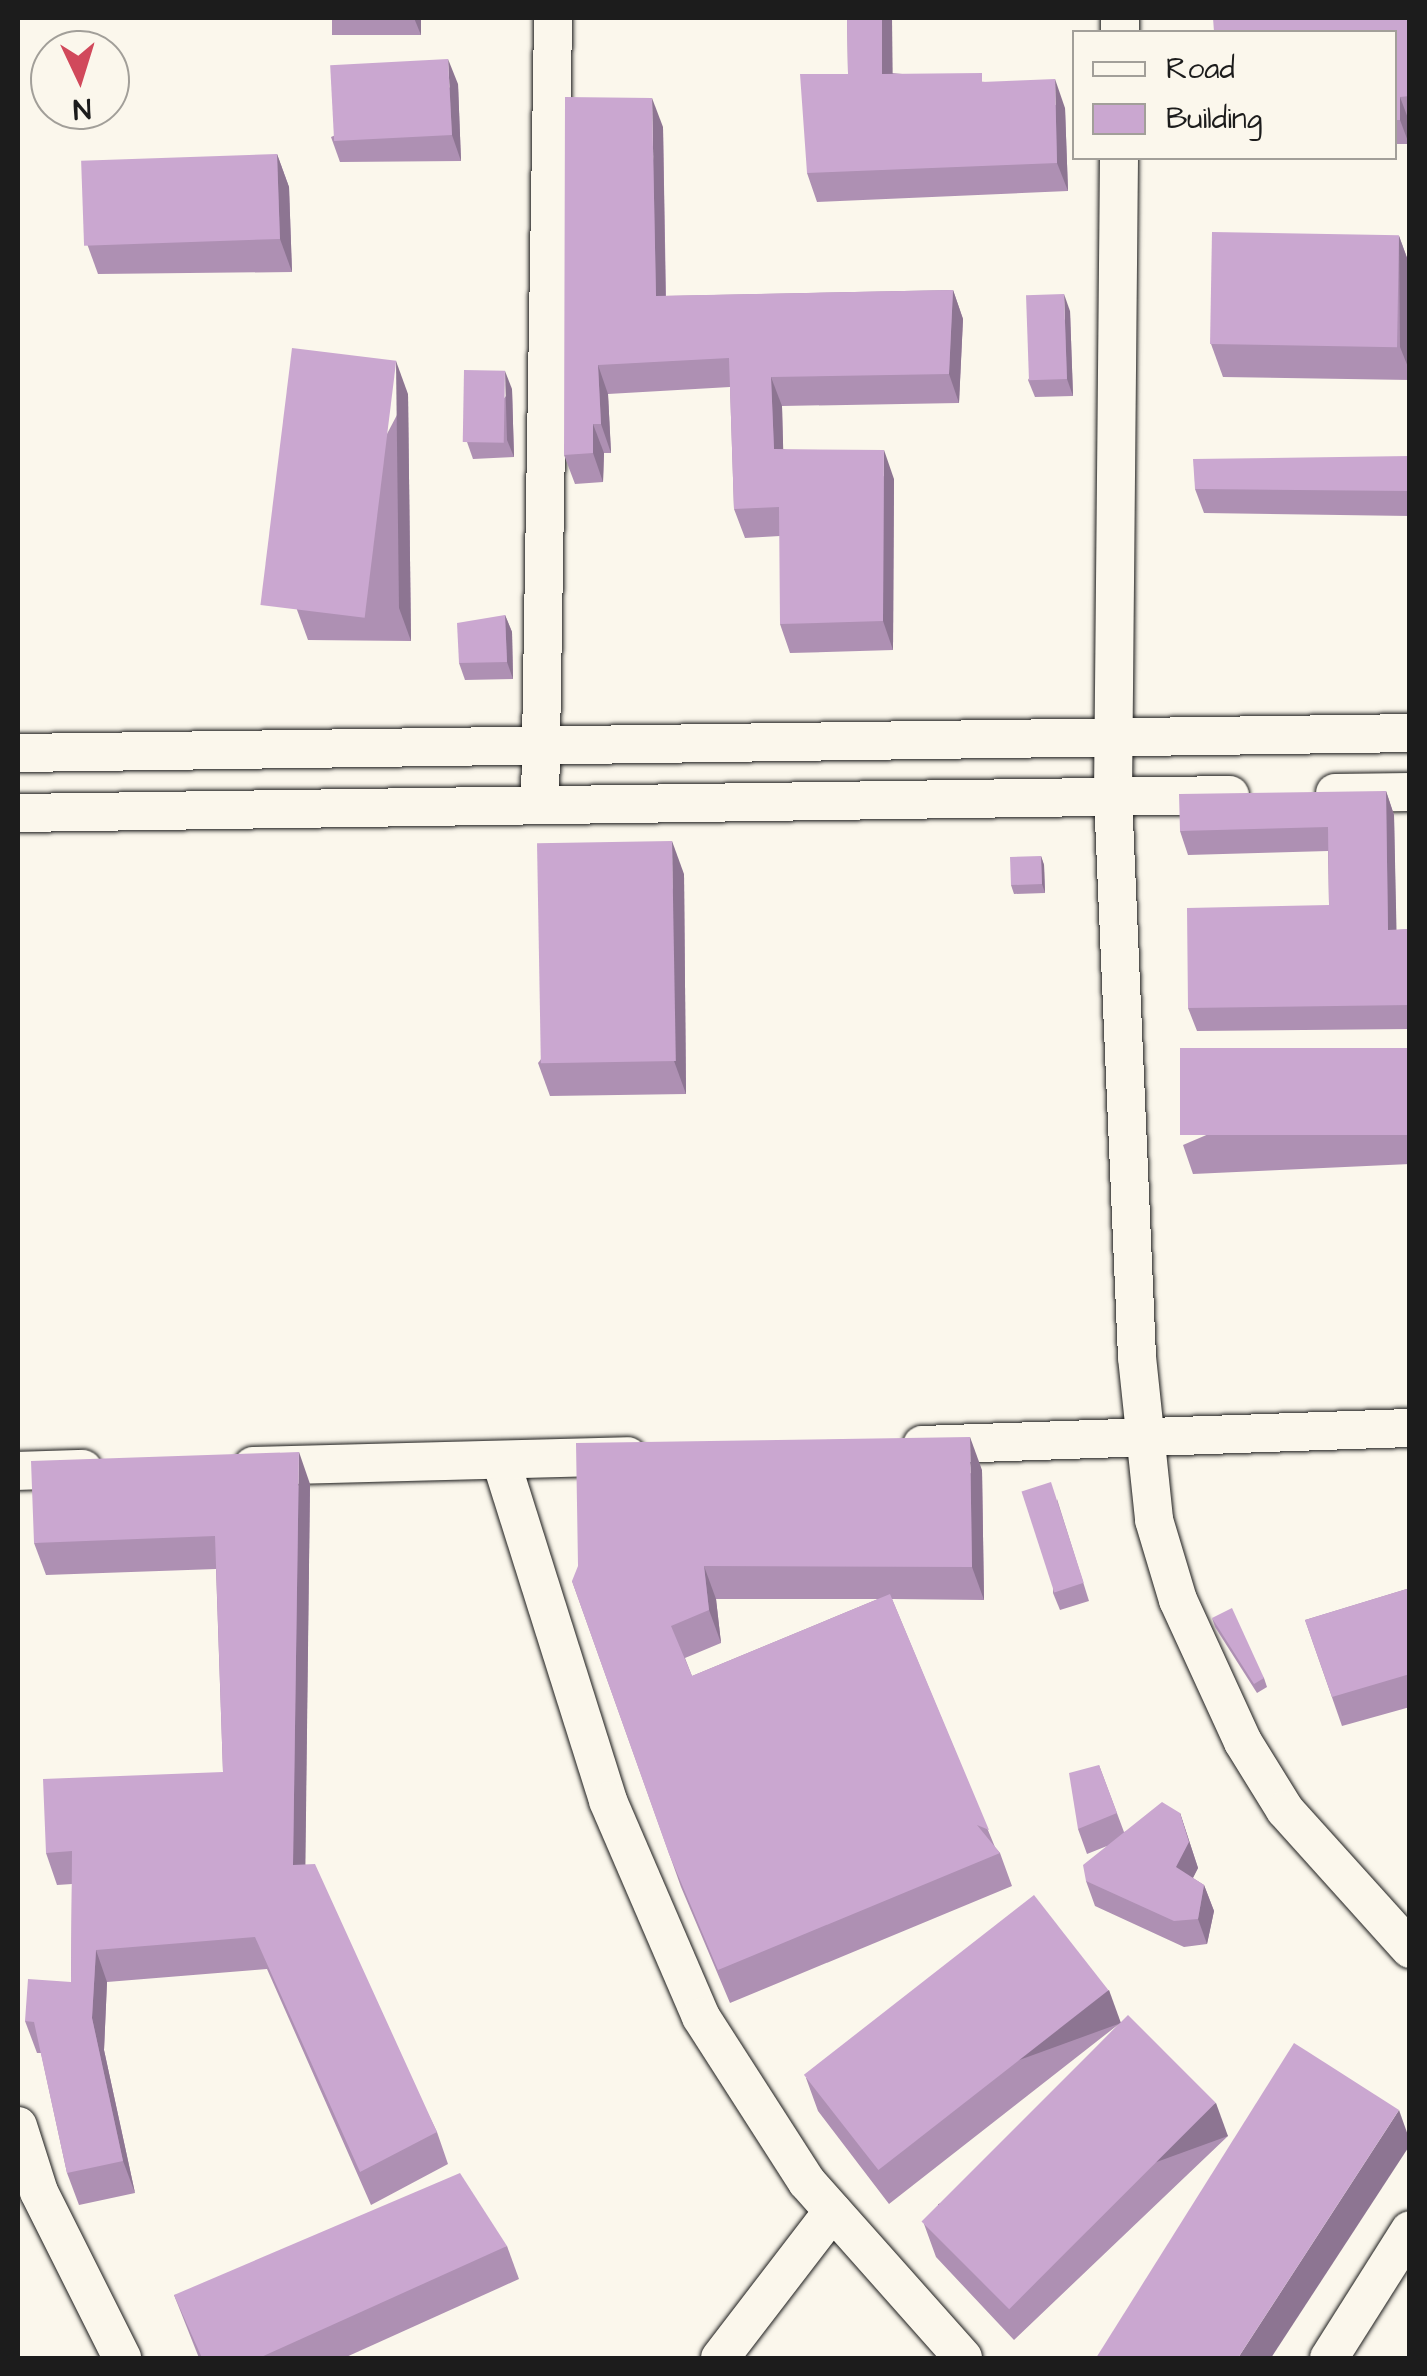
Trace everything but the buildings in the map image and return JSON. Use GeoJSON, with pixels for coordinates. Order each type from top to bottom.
{"type":"FeatureCollection","features":[{"type":"Feature","properties":{"kind":"street"},"geometry":{"type":"LineString","coordinates":[[540,805],[553,18]]}},
{"type":"Feature","properties":{"kind":"street"},"geometry":{"type":"LineString","coordinates":[[1119,160],[1113,796],[1143,1438],[1154,1520],[1178,1600],[1242,1742],[1296,1823],[1410,1949]]}},
{"type":"Feature","properties":{"kind":"street"},"geometry":{"type":"LineString","coordinates":[[18,740],[18,753],[1410,733]]}},
{"type":"Feature","properties":{"kind":"street"},"geometry":{"type":"LineString","coordinates":[[18,814],[1410,792]]}},
{"type":"Feature","properties":{"kind":"street"},"geometry":{"type":"LineString","coordinates":[[890,1446],[1410,1428]]}},
{"type":"Feature","properties":{"kind":"street"},"geometry":{"type":"LineString","coordinates":[[211,1466],[656,1455]]}},
{"type":"Feature","properties":{"kind":"street"},"geometry":{"type":"LineString","coordinates":[[500,1460],[608,1802],[701,2017],[834,2211],[963,2358]]}},
{"type":"Feature","properties":{"kind":"street"},"geometry":{"type":"LineString","coordinates":[[18,1471],[114,1469]]}},
{"type":"Feature","properties":{"kind":"street"},"geometry":{"type":"LineString","coordinates":[[18,2126],[39,2192],[122,2358]]}},
{"type":"Feature","properties":{"kind":"street"},"geometry":{"type":"LineString","coordinates":[[720,2358],[834,2211]]}},
{"type":"Feature","properties":{"kind":"street"},"geometry":{"type":"LineString","coordinates":[[1328,2358],[1410,2230]]}}]}
